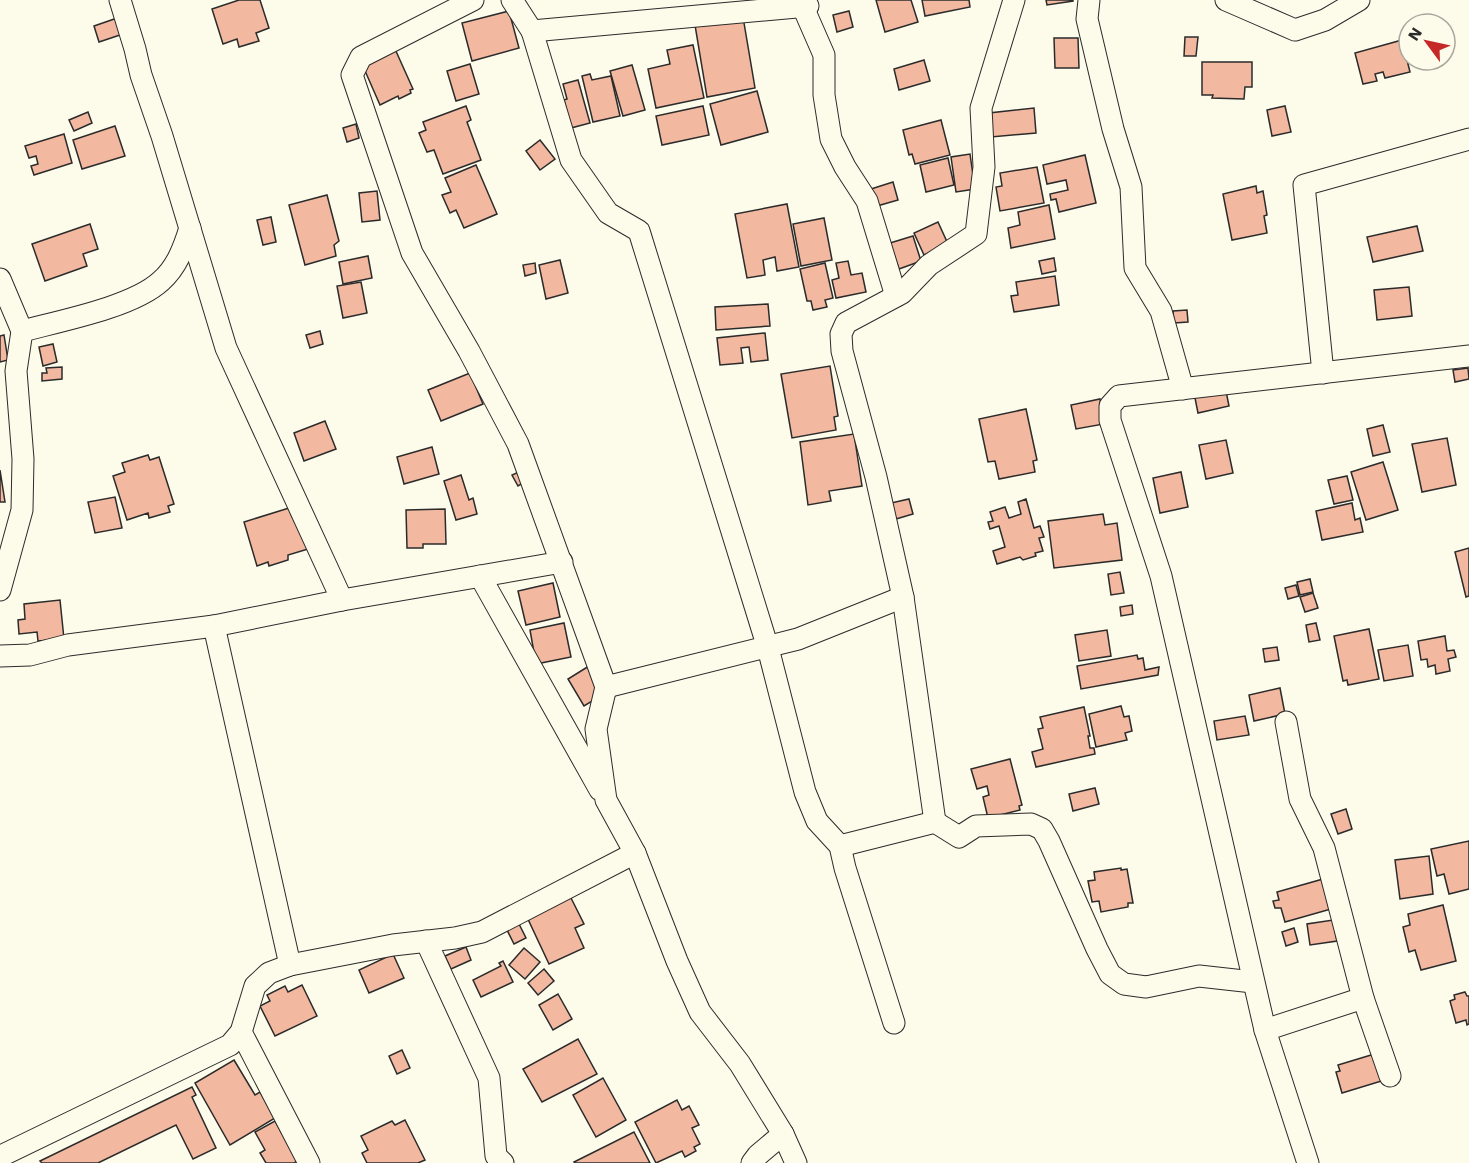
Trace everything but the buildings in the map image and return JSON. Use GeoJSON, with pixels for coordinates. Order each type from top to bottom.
{"type":"FeatureCollection","features":[{"type":"Feature","properties":{"kind":"street"},"geometry":{"type":"LineString","coordinates":[[120,0],[226,348],[342,600]]}},
{"type":"Feature","properties":{"kind":"street"},"geometry":{"type":"LineString","coordinates":[[473,0],[361,57],[352,75],[412,253],[469,351],[518,444],[606,687],[596,729],[606,801]]}},
{"type":"Feature","properties":{"kind":"street"},"geometry":{"type":"LineString","coordinates":[[512,0],[532,31],[572,160],[608,213],[639,231],[768,648],[805,792],[816,821],[840,846],[894,1023]]}},
{"type":"Feature","properties":{"kind":"street"},"geometry":{"type":"LineString","coordinates":[[1014,0],[981,108],[984,167],[976,234],[929,265],[902,292],[846,323],[841,334],[842,351],[876,477],[903,597],[936,822],[958,837],[976,826],[1030,824],[1042,829],[1110,974],[1124,984],[1146,987],[1199,976],[1253,982]]}},
{"type":"Feature","properties":{"kind":"street"},"geometry":{"type":"LineString","coordinates":[[1089,0],[1088,20],[1113,129],[1131,187],[1135,268],[1161,311],[1184,389]]}},
{"type":"Feature","properties":{"kind":"street"},"geometry":{"type":"LineString","coordinates":[[1226,0],[1295,30],[1325,20],[1359,0]]}},
{"type":"Feature","properties":{"kind":"street"},"geometry":{"type":"LineString","coordinates":[[532,31],[805,4],[824,55],[824,95],[831,139],[845,167],[867,201],[896,296]]}},
{"type":"Feature","properties":{"kind":"street"},"geometry":{"type":"LineString","coordinates":[[1323,373],[1304,185],[1469,139]]}},
{"type":"Feature","properties":{"kind":"street"},"geometry":{"type":"LineString","coordinates":[[21,331],[130,301],[161,281],[181,256],[190,228]]}},
{"type":"Feature","properties":{"kind":"street"},"geometry":{"type":"LineString","coordinates":[[0,279],[21,331],[8,373],[23,459],[22,510],[0,588]]}},
{"type":"Feature","properties":{"kind":"street"},"geometry":{"type":"LineString","coordinates":[[1308,1163],[1265,1030],[1161,576],[1110,420],[1110,406],[1119,396],[1469,356]]}},
{"type":"Feature","properties":{"kind":"street"},"geometry":{"type":"LineString","coordinates":[[0,656],[30,655],[68,645],[214,626],[342,600],[562,562]]}},
{"type":"Feature","properties":{"kind":"street"},"geometry":{"type":"LineString","coordinates":[[480,576],[635,853],[677,961],[700,1012],[740,1064],[783,1134],[796,1163]]}},
{"type":"Feature","properties":{"kind":"street"},"geometry":{"type":"LineString","coordinates":[[606,687],[798,639],[903,597]]}},
{"type":"Feature","properties":{"kind":"street"},"geometry":{"type":"LineString","coordinates":[[214,626],[290,965]]}},
{"type":"Feature","properties":{"kind":"street"},"geometry":{"type":"LineString","coordinates":[[1286,722],[1300,799],[1324,848],[1363,998],[1390,1076]]}},
{"type":"Feature","properties":{"kind":"street"},"geometry":{"type":"LineString","coordinates":[[840,846],[936,822]]}},
{"type":"Feature","properties":{"kind":"street"},"geometry":{"type":"LineString","coordinates":[[4,1155],[230,1045],[241,1032],[255,986],[269,973],[290,965],[393,945],[482,932],[635,853]]}},
{"type":"Feature","properties":{"kind":"street"},"geometry":{"type":"LineString","coordinates":[[426,941],[489,1078],[496,1156],[503,1163]]}},
{"type":"Feature","properties":{"kind":"street"},"geometry":{"type":"LineString","coordinates":[[1265,1030],[1363,998]]}},
{"type":"Feature","properties":{"kind":"street"},"geometry":{"type":"LineString","coordinates":[[241,1032],[309,1163]]}},
{"type":"Feature","properties":{"kind":"street"},"geometry":{"type":"LineString","coordinates":[[752,1163],[763,1150],[783,1134]]}}]}
